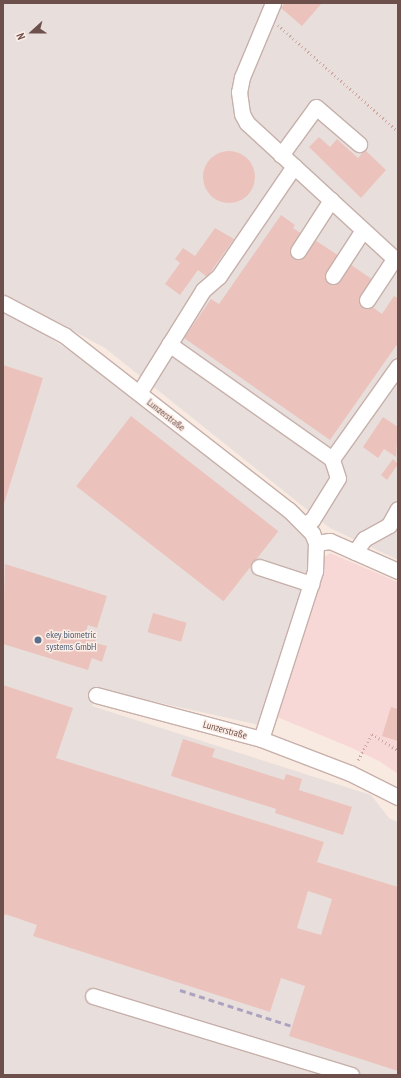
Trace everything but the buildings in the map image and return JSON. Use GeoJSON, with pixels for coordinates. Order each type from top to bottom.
{"type":"FeatureCollection","features":[{"type":"Feature","properties":{"kind":"street"},"geometry":{"type":"LineString","coordinates":[[270,9],[242,77],[239,104],[248,123],[396,261],[367,300]]}},
{"type":"Feature","properties":{"kind":"street"},"geometry":{"type":"LineString","coordinates":[[281,154],[316,107],[358,144]]}},
{"type":"Feature","properties":{"kind":"street"},"geometry":{"type":"LineString","coordinates":[[139,393],[203,290],[219,276],[294,166]]}},
{"type":"Feature","properties":{"kind":"street"},"geometry":{"type":"LineString","coordinates":[[298,251],[331,200]]}},
{"type":"Feature","properties":{"kind":"street"},"geometry":{"type":"LineString","coordinates":[[333,276],[363,230]]}},
{"type":"Feature","properties":{"kind":"street","name":"Lunzerstraße"},"geometry":{"type":"LineString","coordinates":[[3,303],[64,335],[304,524],[316,543],[317,558],[311,584],[261,739]]}},
{"type":"Feature","properties":{"kind":"street"},"geometry":{"type":"LineString","coordinates":[[169,344],[332,459],[338,478],[312,520],[304,524]]}},
{"type":"Feature","properties":{"kind":"street"},"geometry":{"type":"LineString","coordinates":[[332,459],[398,366]]}},
{"type":"Feature","properties":{"kind":"street"},"geometry":{"type":"LineString","coordinates":[[355,552],[364,539],[394,524],[398,509]]}},
{"type":"Feature","properties":{"kind":"street"},"geometry":{"type":"LineString","coordinates":[[316,543],[330,541],[398,571]]}},
{"type":"Feature","properties":{"kind":"street"},"geometry":{"type":"LineString","coordinates":[[259,567],[311,584]]}},
{"type":"Feature","properties":{"kind":"street","name":"Lunzerstraße"},"geometry":{"type":"LineString","coordinates":[[96,695],[261,739],[350,773],[398,797]]}},
{"type":"Feature","properties":{"kind":"street"},"geometry":{"type":"LineString","coordinates":[[94,996],[351,1075]]}},
{"type":"Feature","properties":{"kind":"path"},"geometry":{"type":"LineString","coordinates":[[270,9],[398,131]]}},
{"type":"Feature","properties":{"kind":"path"},"geometry":{"type":"LineString","coordinates":[[350,773],[372,734],[398,750]]}},
{"type":"Feature","properties":{"kind":"shaded area"},"geometry":{"type":"Polygon","coordinates":[[[3,3],[396,3],[398,5],[398,560],[330,528],[105,348],[3,293],[3,3]]]}},
{"type":"Feature","properties":{"kind":"shaded area"},"geometry":{"type":"Polygon","coordinates":[[[3,312],[28,323],[95,368],[105,348],[95,369],[286,517],[301,532],[308,544],[309,556],[308,569],[259,725],[98,689],[92,706],[371,795],[389,818],[398,822],[398,1075],[3,1075],[3,312]]]}},
{"type":"Feature","properties":{"kind":"shaded area"},"geometry":{"type":"Polygon","coordinates":[[[330,553],[398,582],[398,774],[379,761],[352,748],[277,717],[323,558],[330,553]]]}},
{"type":"Feature","properties":{"kind":"railway"},"geometry":{"type":"LineString","coordinates":[[180,990],[292,1026]]}},
{"type":"Feature","properties":{"kind":"place","name":"ekey biometric systems GmbH"},"geometry":{"type":"Point","coordinates":[38,640]}}]}
